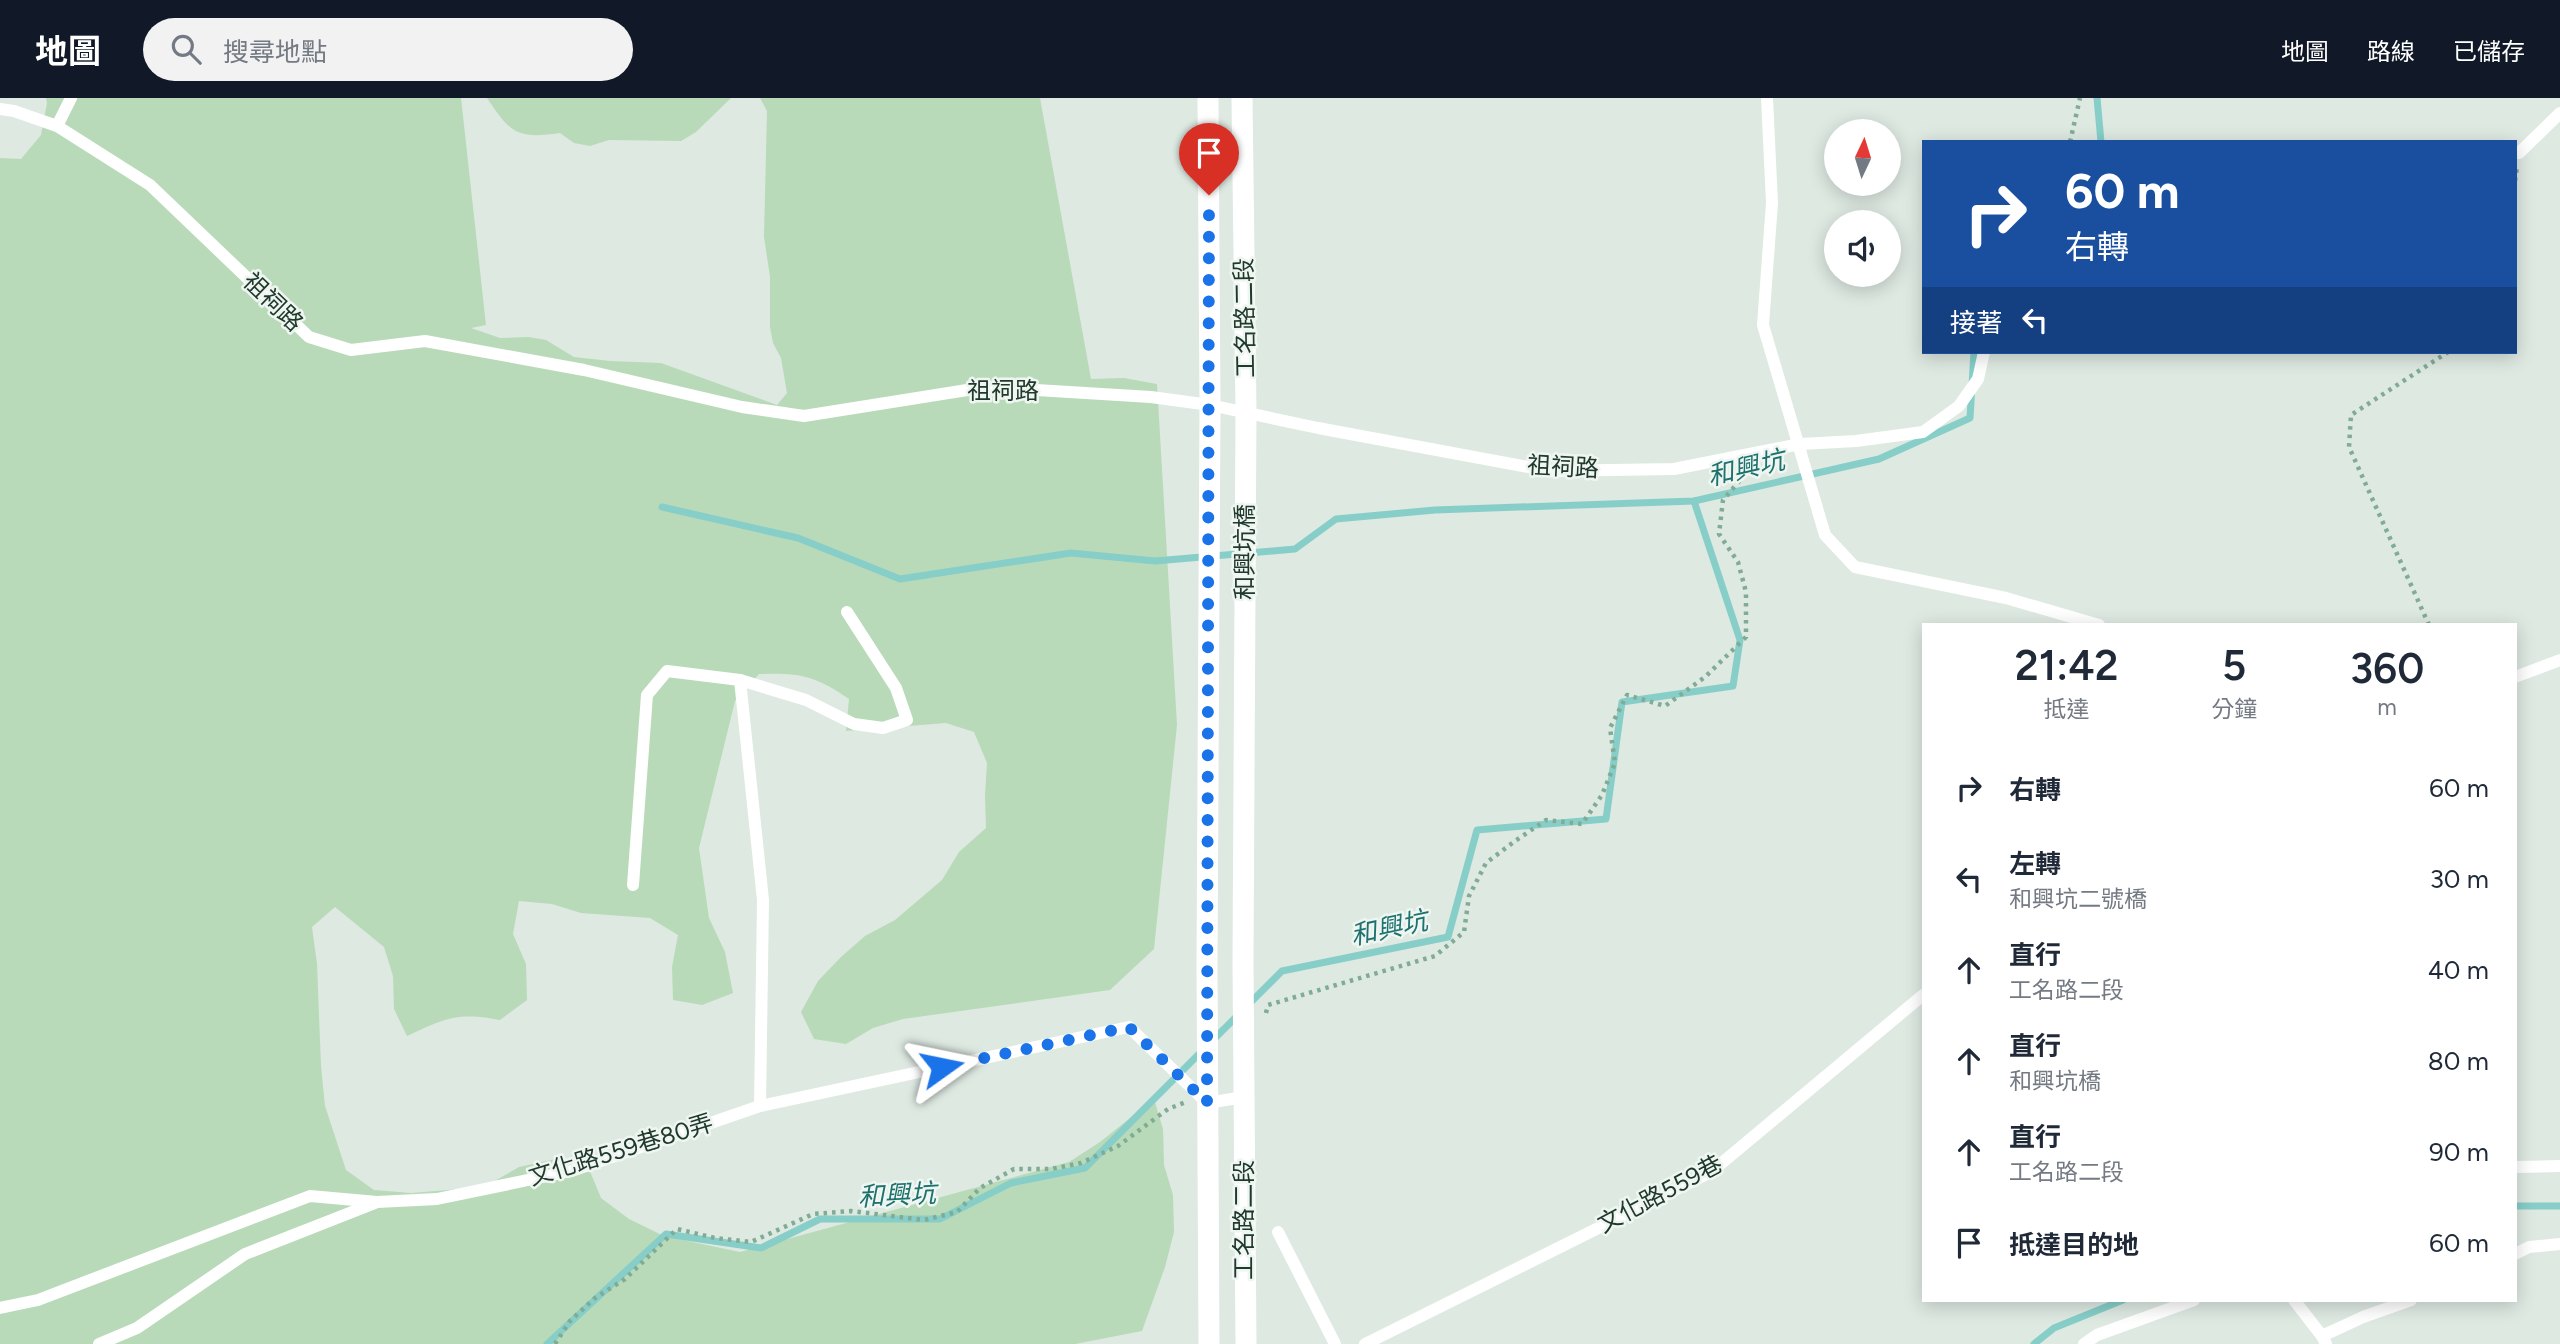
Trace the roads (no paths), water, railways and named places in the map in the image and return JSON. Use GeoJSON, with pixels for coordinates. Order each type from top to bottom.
{"type":"FeatureCollection","features":[{"type":"Feature","properties":{"kind":"main road","name":"工名路二段"},"geometry":{"type":"LineString","coordinates":[[1208,98],[1210,405]]}},
{"type":"Feature","properties":{"kind":"main road","name":"工名路二段"},"geometry":{"type":"LineString","coordinates":[[1242,98],[1246,411]]}},
{"type":"Feature","properties":{"kind":"main road","name":"和興坑橋"},"geometry":{"type":"LineString","coordinates":[[1206,965],[1210,405]]}},
{"type":"Feature","properties":{"kind":"main road","name":"和興坑橋"},"geometry":{"type":"LineString","coordinates":[[1243,962],[1246,411]]}},
{"type":"Feature","properties":{"kind":"main road","name":"工名路二段"},"geometry":{"type":"LineString","coordinates":[[1243,962],[1246,1344]]}},
{"type":"Feature","properties":{"kind":"main road","name":"工名路二段"},"geometry":{"type":"LineString","coordinates":[[1206,965],[1209,1344]]}},
{"type":"Feature","properties":{"kind":"lane"},"geometry":{"type":"LineString","coordinates":[[57,126],[71,98]]}},
{"type":"Feature","properties":{"kind":"lane"},"geometry":{"type":"LineString","coordinates":[[1767,98],[1772,203],[1763,325],[1825,535],[1855,567],[2006,598],[2092,623]]}},
{"type":"Feature","properties":{"kind":"lane","name":"祖祠路"},"geometry":{"type":"LineString","coordinates":[[0,109],[14,110],[57,126],[150,185],[309,337],[351,350],[425,341],[584,370],[742,407],[804,415],[986,387],[1151,397],[1246,411],[1318,428],[1550,471],[1674,468],[1800,444],[1856,442],[1923,432],[1959,406],[1978,379],[1984,354]]}},
{"type":"Feature","properties":{"kind":"lane"},"geometry":{"type":"LineString","coordinates":[[2517,152],[2560,113]]}},
{"type":"Feature","properties":{"kind":"lane"},"geometry":{"type":"LineString","coordinates":[[633,885],[647,695],[667,671],[740,680],[806,700],[854,724],[883,728],[907,720],[896,688],[847,612]]}},
{"type":"Feature","properties":{"kind":"lane"},"geometry":{"type":"LineString","coordinates":[[2517,676],[2560,660]]}},
{"type":"Feature","properties":{"kind":"lane"},"geometry":{"type":"LineString","coordinates":[[740,680],[763,900],[760,1106]]}},
{"type":"Feature","properties":{"kind":"lane","name":"文化路559巷"},"geometry":{"type":"LineString","coordinates":[[1364,1344],[1711,1172],[1922,996]]}},
{"type":"Feature","properties":{"kind":"lane","name":"文化路559巷80弄"},"geometry":{"type":"LineString","coordinates":[[0,1308],[38,1300],[310,1196],[377,1202],[437,1199],[570,1171],[760,1106],[1129,1027],[1207,1103]]}},
{"type":"Feature","properties":{"kind":"lane"},"geometry":{"type":"LineString","coordinates":[[1207,1103],[1244,1097]]}},
{"type":"Feature","properties":{"kind":"lane"},"geometry":{"type":"LineString","coordinates":[[2517,1167],[2560,1166]]}},
{"type":"Feature","properties":{"kind":"lane"},"geometry":{"type":"LineString","coordinates":[[99,1344],[137,1328],[245,1254],[377,1202]]}},
{"type":"Feature","properties":{"kind":"lane"},"geometry":{"type":"LineString","coordinates":[[1278,1232],[1335,1344]]}},
{"type":"Feature","properties":{"kind":"lane"},"geometry":{"type":"LineString","coordinates":[[2517,1253],[2529,1247],[2560,1244]]}},
{"type":"Feature","properties":{"kind":"lane"},"geometry":{"type":"LineString","coordinates":[[2084,1344],[2097,1335],[2188,1302]]}},
{"type":"Feature","properties":{"kind":"lane"},"geometry":{"type":"LineString","coordinates":[[2296,1302],[2324,1340],[2363,1317],[2405,1302]]}},
{"type":"Feature","properties":{"kind":"waterway","name":"和興坑"},"geometry":{"type":"LineString","coordinates":[[2097,98],[2101,140]]}},
{"type":"Feature","properties":{"kind":"waterway"},"geometry":{"type":"LineString","coordinates":[[662,507],[798,538],[900,579],[1071,553],[1155,561],[1295,549],[1336,519],[1435,510],[1694,501],[1879,459],[1970,418],[1974,354]]}},
{"type":"Feature","properties":{"kind":"waterway","name":"和興坑"},"geometry":{"type":"LineString","coordinates":[[1249,1004],[1282,971],[1448,937],[1477,830],[1606,819],[1622,702],[1733,686],[1740,640],[1694,501]]}},
{"type":"Feature","properties":{"kind":"waterway","name":"和興坑"},"geometry":{"type":"LineString","coordinates":[[1212,1041],[1238,1015]]}},
{"type":"Feature","properties":{"kind":"waterway","name":"和興坑"},"geometry":{"type":"LineString","coordinates":[[547,1344],[666,1234],[761,1248],[820,1219],[940,1219],[1011,1183],[1085,1168],[1203,1050]]}},
{"type":"Feature","properties":{"kind":"waterway"},"geometry":{"type":"LineString","coordinates":[[2517,1206],[2560,1206]]}},
{"type":"Feature","properties":{"kind":"waterway"},"geometry":{"type":"LineString","coordinates":[[2034,1344],[2054,1328],[2118,1302]]}}]}
